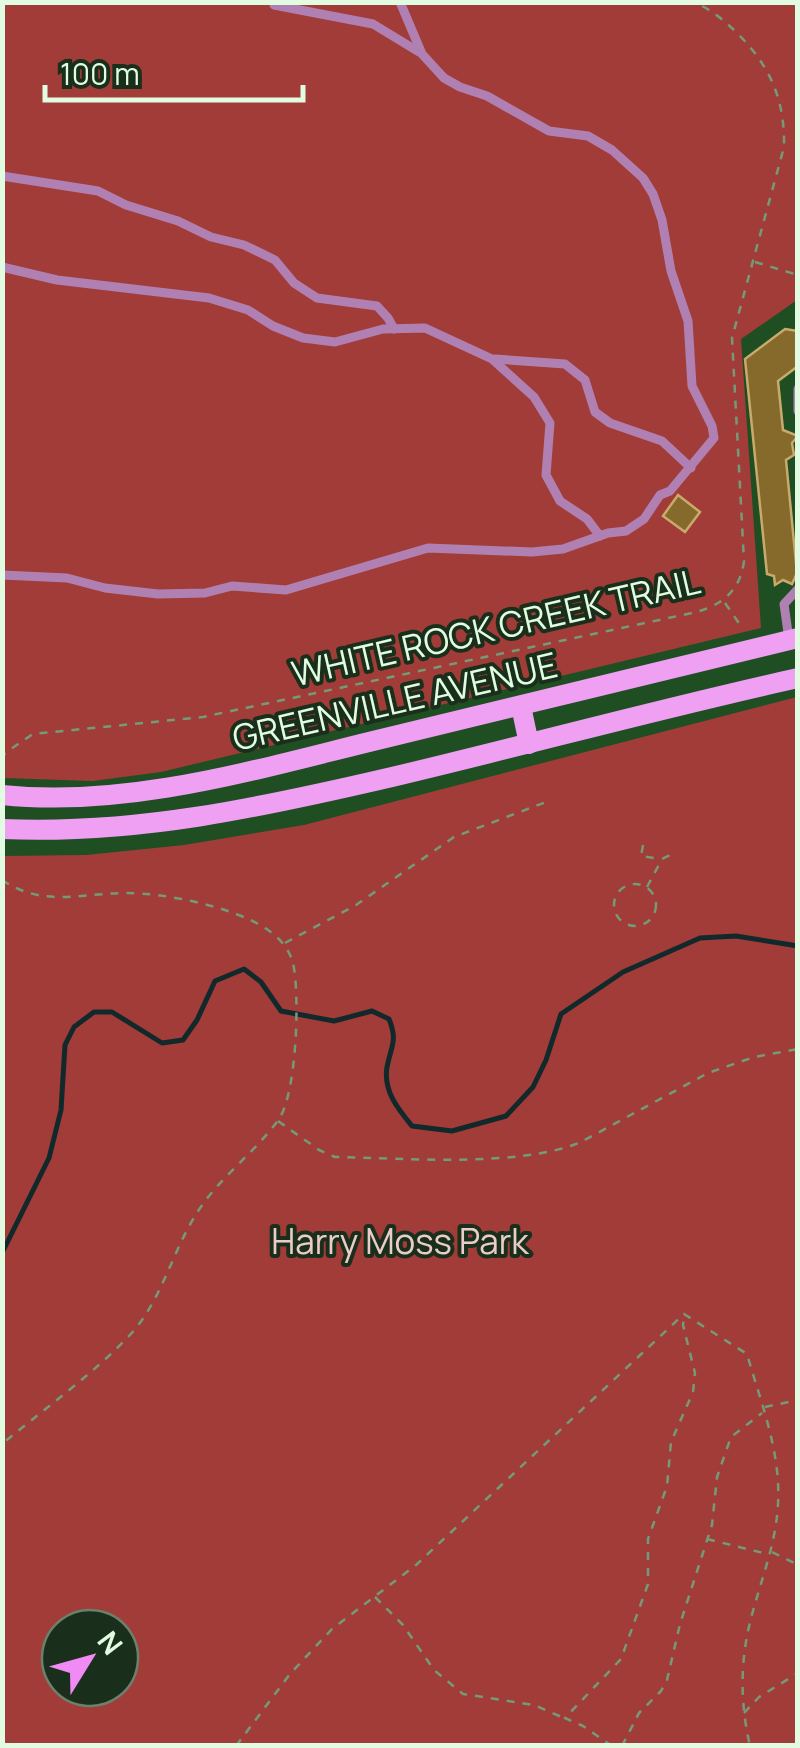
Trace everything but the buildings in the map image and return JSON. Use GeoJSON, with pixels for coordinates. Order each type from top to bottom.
{"type":"FeatureCollection","features":[{"type":"Feature","properties":{"kind":"main road","name":"GREENVILLE AVENUE"},"geometry":{"type":"LineString","coordinates":[[2,795],[42,799],[144,790],[216,778],[793,639]]}},
{"type":"Feature","properties":{"kind":"main road","name":"GREENVILLE AVENUE"},"geometry":{"type":"LineString","coordinates":[[2,829],[40,831],[219,816],[798,678]]}},
{"type":"Feature","properties":{"kind":"main road"},"geometry":{"type":"LineString","coordinates":[[521,706],[529,744]]}},
{"type":"Feature","properties":{"kind":"lane"},"geometry":{"type":"LineString","coordinates":[[400,2],[422,54]]}},
{"type":"Feature","properties":{"kind":"lane"},"geometry":{"type":"LineString","coordinates":[[2,575],[68,578],[104,588],[158,594],[205,593],[232,586],[286,590],[428,548],[532,552],[563,549],[626,531],[644,519],[660,495],[670,491],[714,438],[708,415],[692,386],[688,321],[671,271],[662,220],[643,178],[612,150],[588,136],[549,131],[487,96],[444,78],[422,54],[373,24],[274,5]]}},
{"type":"Feature","properties":{"kind":"lane"},"geometry":{"type":"LineString","coordinates":[[2,176],[98,190],[126,206],[244,245],[275,260],[294,283],[318,298],[376,306],[394,328]]}},
{"type":"Feature","properties":{"kind":"lane"},"geometry":{"type":"LineString","coordinates":[[2,267],[57,280],[209,298],[248,310],[302,338],[335,342],[394,328],[426,328],[492,359],[540,405],[550,423],[546,475],[560,500],[587,519],[600,536]]}},
{"type":"Feature","properties":{"kind":"lane"},"geometry":{"type":"LineString","coordinates":[[492,359],[565,364],[578,371],[596,412],[610,422],[662,441],[690,468]]}},
{"type":"Feature","properties":{"kind":"lane"},"geometry":{"type":"LineString","coordinates":[[798,389],[798,411]]}},
{"type":"Feature","properties":{"kind":"lane"},"geometry":{"type":"LineString","coordinates":[[793,639],[784,604],[798,589]]}},
{"type":"Feature","properties":{"kind":"path","name":"WHITE ROCK CREEK TRAIL"},"geometry":{"type":"LineString","coordinates":[[2,760],[33,734],[203,717],[692,613],[724,601],[742,573],[744,561],[732,338],[784,147],[782,107],[771,75],[751,47],[722,19],[694,2]]}},
{"type":"Feature","properties":{"kind":"path"},"geometry":{"type":"LineString","coordinates":[[753,261],[798,274]]}},
{"type":"Feature","properties":{"kind":"path"},"geometry":{"type":"LineString","coordinates":[[724,601],[745,634]]}},
{"type":"Feature","properties":{"kind":"path"},"geometry":{"type":"LineString","coordinates":[[284,943],[366,898],[454,837],[546,802]]}},
{"type":"Feature","properties":{"kind":"path"},"geometry":{"type":"LineString","coordinates":[[643,846],[641,856],[662,860]]}},
{"type":"Feature","properties":{"kind":"path"},"geometry":{"type":"LineString","coordinates":[[647,887],[662,860],[676,852]]}},
{"type":"Feature","properties":{"kind":"path"},"geometry":{"type":"LineString","coordinates":[[2,880],[22,893],[54,898],[132,893],[219,907],[268,929],[284,943],[292,961],[294,980],[293,1076],[288,1102],[277,1121],[206,1197],[152,1305],[130,1335],[2,1444]]}},
{"type":"Feature","properties":{"kind":"path"},"geometry":{"type":"LineString","coordinates":[[630,884],[647,887],[654,894],[656,911],[644,925],[627,925],[615,912],[616,895],[630,884]]}},
{"type":"Feature","properties":{"kind":"path"},"geometry":{"type":"LineString","coordinates":[[277,1121],[319,1150],[335,1156],[526,1157],[560,1151],[581,1142],[729,1064],[798,1049]]}},
{"type":"Feature","properties":{"kind":"path"},"geometry":{"type":"LineString","coordinates":[[684,1314],[747,1354],[774,1445],[778,1488],[769,1553],[743,1664],[744,1714],[750,1746]]}},
{"type":"Feature","properties":{"kind":"path"},"geometry":{"type":"LineString","coordinates":[[236,1746],[332,1629],[416,1565],[684,1314]]}},
{"type":"Feature","properties":{"kind":"path"},"geometry":{"type":"LineString","coordinates":[[564,1718],[621,1659],[648,1584],[648,1540],[667,1486],[671,1442],[694,1392],[695,1372],[683,1325],[684,1314]]}},
{"type":"Feature","properties":{"kind":"path"},"geometry":{"type":"LineString","coordinates":[[622,1746],[638,1713],[665,1686],[716,1506],[717,1477],[731,1437],[758,1419],[763,1409],[798,1400]]}},
{"type":"Feature","properties":{"kind":"path"},"geometry":{"type":"LineString","coordinates":[[706,1538],[769,1553],[798,1565]]}},
{"type":"Feature","properties":{"kind":"path"},"geometry":{"type":"LineString","coordinates":[[374,1596],[403,1625],[434,1670],[463,1694],[534,1704],[583,1726],[612,1746]]}},
{"type":"Feature","properties":{"kind":"path"},"geometry":{"type":"LineString","coordinates":[[744,1714],[758,1697],[798,1673]]}},
{"type":"Feature","properties":{"kind":"green space"},"geometry":{"type":"Polygon","coordinates":[[[2,3],[797,3],[797,300],[741,339],[761,628],[161,772],[93,781],[3,778],[2,3]]]}},
{"type":"Feature","properties":{"kind":"green space","name":"Harry Moss Park"},"geometry":{"type":"Polygon","coordinates":[[[797,697],[797,1745],[3,1745],[3,856],[86,855],[184,845],[304,825],[797,697]]]}},
{"type":"Feature","properties":{"kind":"waterway"},"geometry":{"type":"LineString","coordinates":[[2,1253],[49,1158],[61,1110],[65,1045],[74,1027],[94,1012],[112,1012],[162,1043],[183,1040],[215,981],[244,969],[261,982],[281,1011],[334,1021],[372,1011],[389,1019],[392,1027],[386,1076],[397,1106],[412,1126],[452,1131],[506,1116],[533,1087],[561,1014],[623,972],[700,938],[736,936],[798,946]]}}]}
